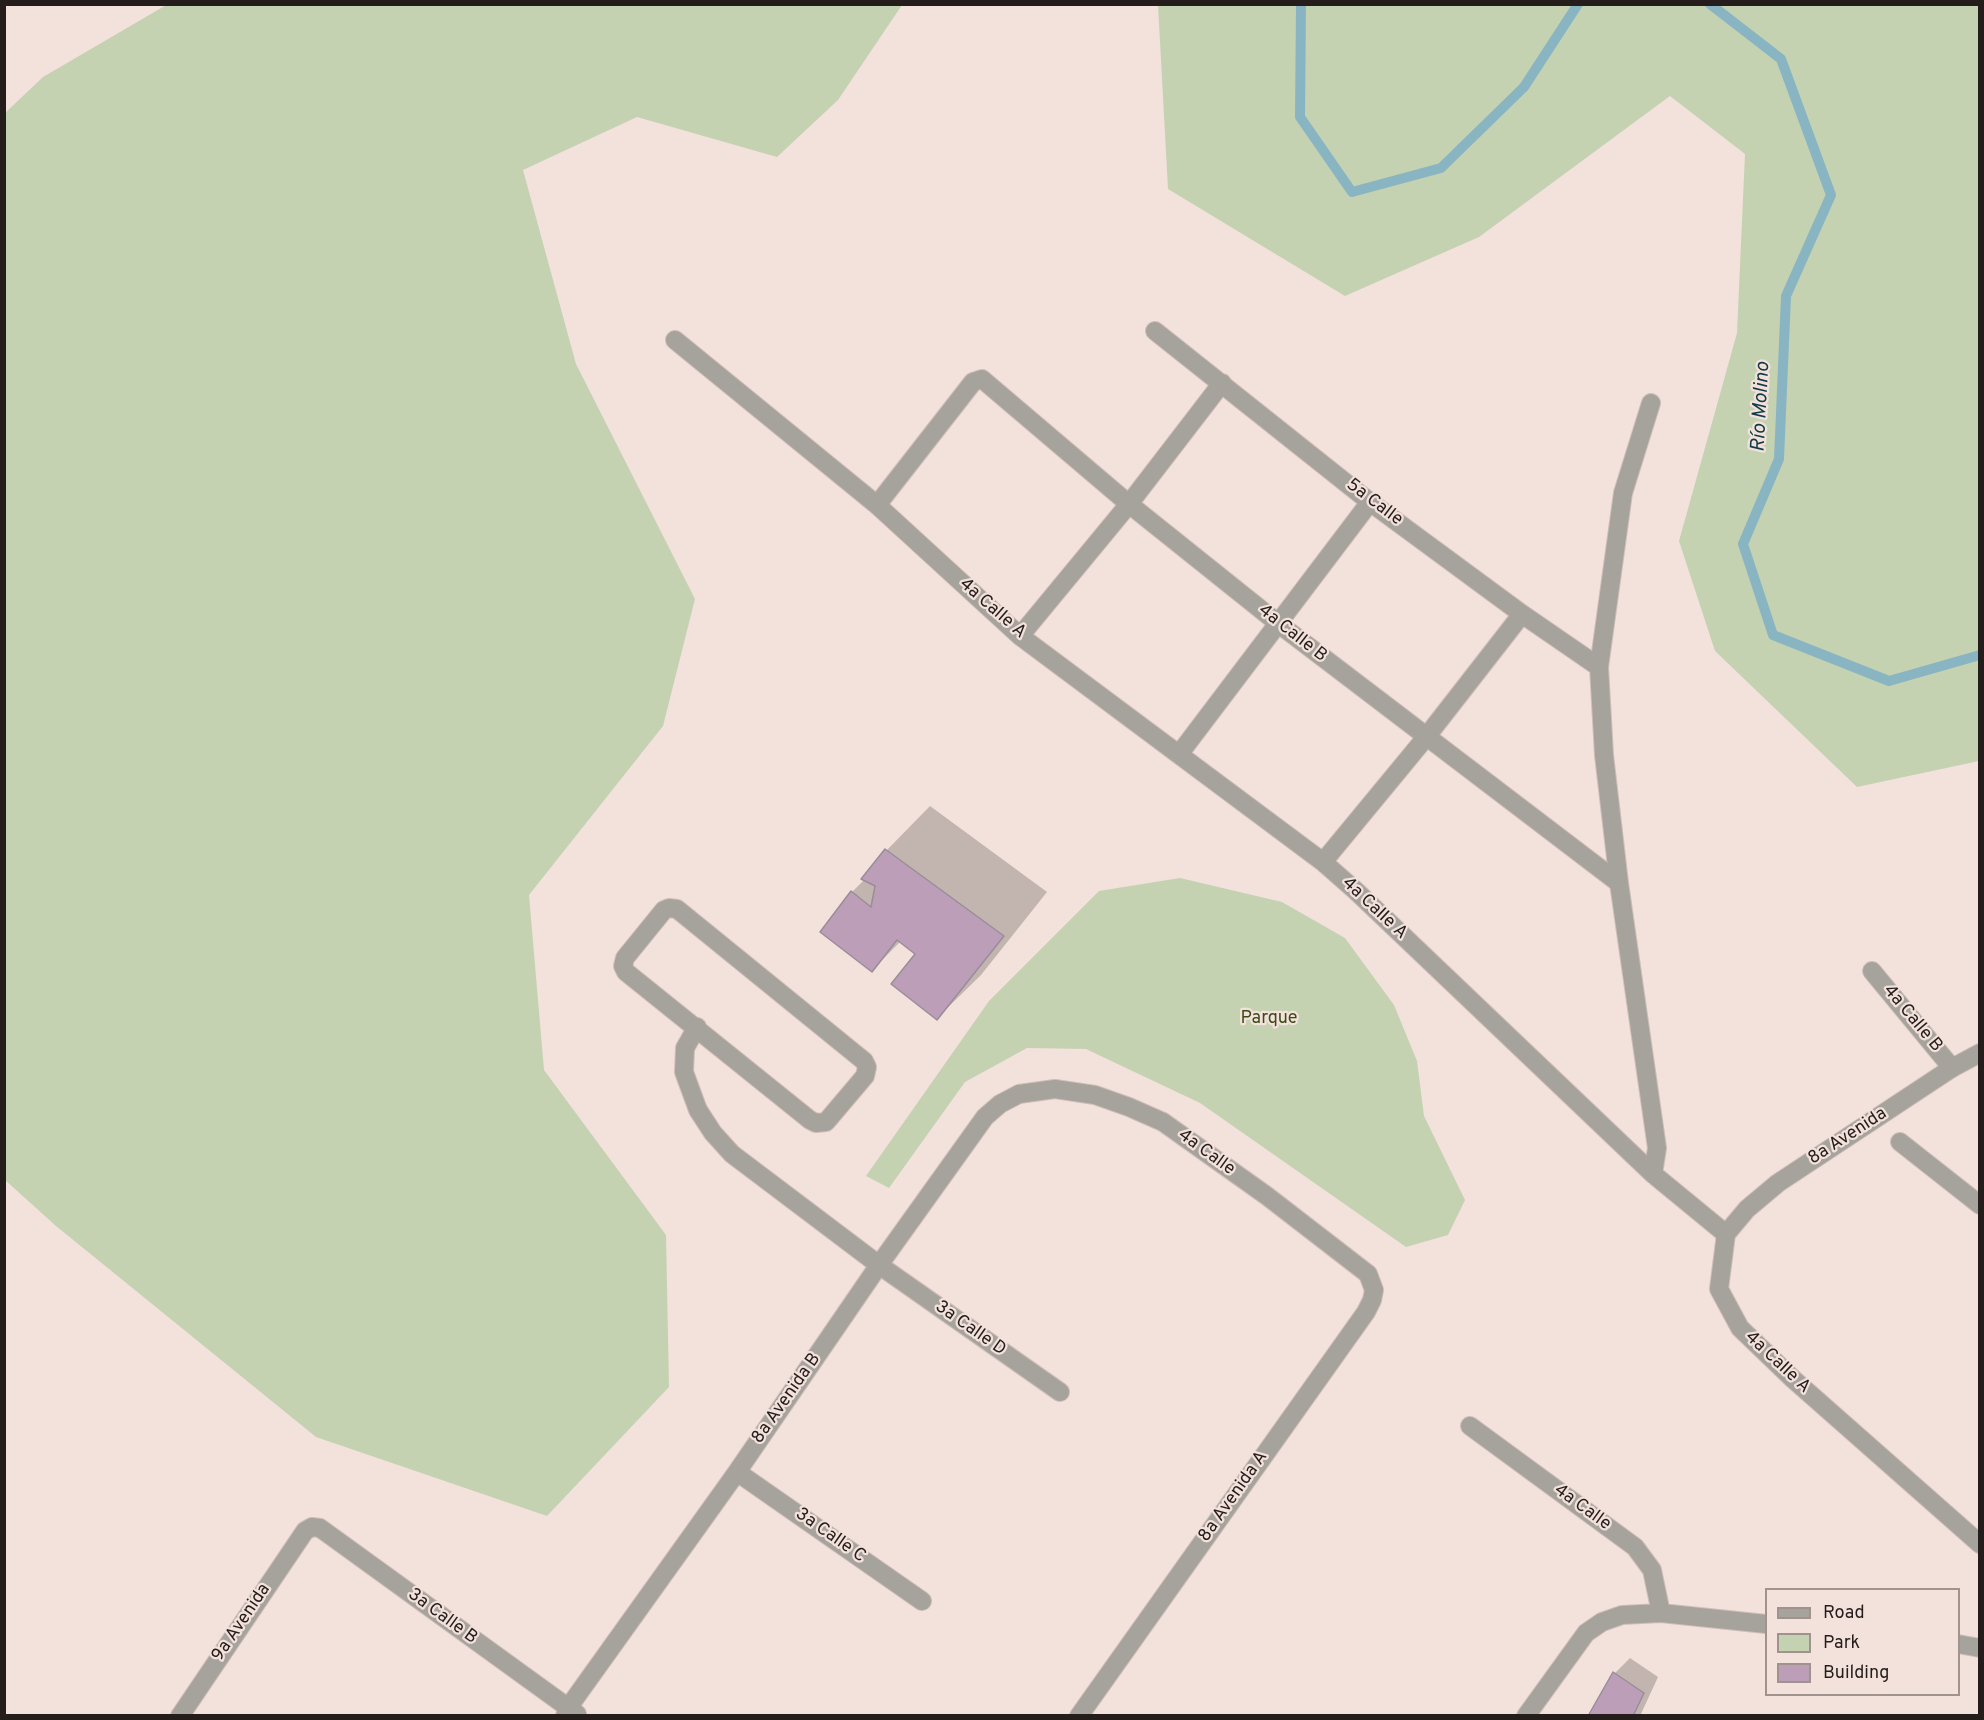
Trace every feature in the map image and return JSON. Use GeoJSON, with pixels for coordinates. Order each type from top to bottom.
{"type":"FeatureCollection","features":[{"type":"Feature","properties":{"kind":"street","name":"5a Calle"},"geometry":{"type":"LineString","coordinates":[[1155,331],[1370,502],[1522,614],[1599,667]]}},
{"type":"Feature","properties":{"kind":"street","name":"4a Calle A"},"geometry":{"type":"LineString","coordinates":[[675,340],[877,505],[1020,636],[1323,862],[1356,891],[1653,1174],[1726,1234],[1719,1289],[1740,1328],[1793,1379],[1980,1544]]}},
{"type":"Feature","properties":{"kind":"street","name":"4a Calle B"},"geometry":{"type":"LineString","coordinates":[[877,505],[973,382],[982,378],[1129,504],[1279,624],[1619,883]]}},
{"type":"Feature","properties":{"kind":"street"},"geometry":{"type":"LineString","coordinates":[[1020,636],[1129,504],[1222,383]]}},
{"type":"Feature","properties":{"kind":"street"},"geometry":{"type":"LineString","coordinates":[[1651,403],[1623,493],[1599,667],[1604,755],[1619,883],[1657,1148],[1653,1174]]}},
{"type":"Feature","properties":{"kind":"street"},"geometry":{"type":"LineString","coordinates":[[1179,753],[1370,502]]}},
{"type":"Feature","properties":{"kind":"street"},"geometry":{"type":"LineString","coordinates":[[1323,862],[1427,736],[1522,614]]}},
{"type":"Feature","properties":{"kind":"street"},"geometry":{"type":"LineString","coordinates":[[669,908],[677,909],[860,1057],[866,1064],[866,1074],[831,1118],[826,1122],[816,1123],[697,1027],[626,972],[623,966],[625,958],[664,910],[669,908]]}},
{"type":"Feature","properties":{"kind":"street","name":"4a Calle B"},"geometry":{"type":"LineString","coordinates":[[1872,971],[1952,1068]]}},
{"type":"Feature","properties":{"kind":"street","name":"3a Calle D"},"geometry":{"type":"LineString","coordinates":[[697,1027],[685,1048],[684,1072],[698,1110],[713,1133],[732,1154],[879,1265],[1060,1392]]}},
{"type":"Feature","properties":{"kind":"street","name":"8a Avenida"},"geometry":{"type":"LineString","coordinates":[[1726,1234],[1747,1209],[1778,1183],[1952,1068],[1980,1053]]}},
{"type":"Feature","properties":{"kind":"street","name":"4a Calle"},"geometry":{"type":"LineString","coordinates":[[1019,1094],[1055,1089],[1095,1095],[1163,1122],[1368,1274]]}},
{"type":"Feature","properties":{"kind":"street","name":"8a Avenida B"},"geometry":{"type":"LineString","coordinates":[[571,1713],[879,1265],[985,1117],[1000,1104],[1019,1094]]}},
{"type":"Feature","properties":{"kind":"street"},"geometry":{"type":"LineString","coordinates":[[1900,1142],[1980,1204]]}},
{"type":"Feature","properties":{"kind":"street","name":"8a Avenida A"},"geometry":{"type":"LineString","coordinates":[[1079,1716],[1366,1312],[1374,1290],[1368,1274]]}},
{"type":"Feature","properties":{"kind":"street","name":"4a Calle"},"geometry":{"type":"LineString","coordinates":[[1470,1426],[1635,1547],[1652,1570],[1662,1613]]}},
{"type":"Feature","properties":{"kind":"street","name":"3a Calle C"},"geometry":{"type":"LineString","coordinates":[[737,1472],[922,1601]]}},
{"type":"Feature","properties":{"kind":"street","name":"3a Calle B"},"geometry":{"type":"LineString","coordinates":[[305,1531],[312,1527],[320,1528],[571,1713]]}},
{"type":"Feature","properties":{"kind":"street","name":"9a Avenida"},"geometry":{"type":"LineString","coordinates":[[180,1716],[305,1531]]}},
{"type":"Feature","properties":{"kind":"street"},"geometry":{"type":"LineString","coordinates":[[1526,1716],[1586,1633],[1602,1622],[1622,1615],[1662,1613],[1765,1624]]}},
{"type":"Feature","properties":{"kind":"street"},"geometry":{"type":"LineString","coordinates":[[1960,1644],[1980,1648]]}},
{"type":"Feature","properties":{"kind":"green space"},"geometry":{"type":"Polygon","coordinates":[[[168,4],[902,5],[838,100],[777,157],[637,117],[523,170],[576,364],[695,599],[663,726],[529,895],[544,1070],[666,1235],[669,1387],[547,1516],[316,1437],[56,1226],[5,1180],[5,113],[43,77],[168,4]]]}},
{"type":"Feature","properties":{"kind":"green space"},"geometry":{"type":"Polygon","coordinates":[[[1158,5],[1979,5],[1979,761],[1857,787],[1715,651],[1679,541],[1737,333],[1745,154],[1670,96],[1479,237],[1345,296],[1168,189],[1158,5]]]}},
{"type":"Feature","properties":{"kind":"green space","name":"Parque"},"geometry":{"type":"Polygon","coordinates":[[[1180,878],[1282,902],[1345,938],[1394,1005],[1417,1061],[1424,1116],[1465,1200],[1448,1235],[1406,1247],[1200,1103],[1086,1049],[1027,1048],[965,1082],[889,1188],[866,1176],[989,1001],[1099,891],[1180,878]]]}},
{"type":"Feature","properties":{"kind":"building"},"geometry":{"type":"Polygon","coordinates":[[[885,849],[1004,936],[937,1020],[891,984],[915,954],[897,940],[872,972],[820,932],[851,891],[871,907],[875,886],[861,879],[885,849]]]}},
{"type":"Feature","properties":{"kind":"building"},"geometry":{"type":"Polygon","coordinates":[[[1613,1672],[1644,1693],[1633,1716],[1588,1716],[1613,1672]]]}},
{"type":"Feature","properties":{"kind":"waterway","name":"Río Molino"},"geometry":{"type":"LineString","coordinates":[[1301,4],[1300,117],[1352,192],[1441,168],[1524,87],[1578,4]]}},
{"type":"Feature","properties":{"kind":"waterway","name":"Río Molino"},"geometry":{"type":"LineString","coordinates":[[1710,4],[1781,59],[1831,195],[1786,296],[1779,459],[1743,544],[1773,635],[1889,681],[1980,655]]}}]}
